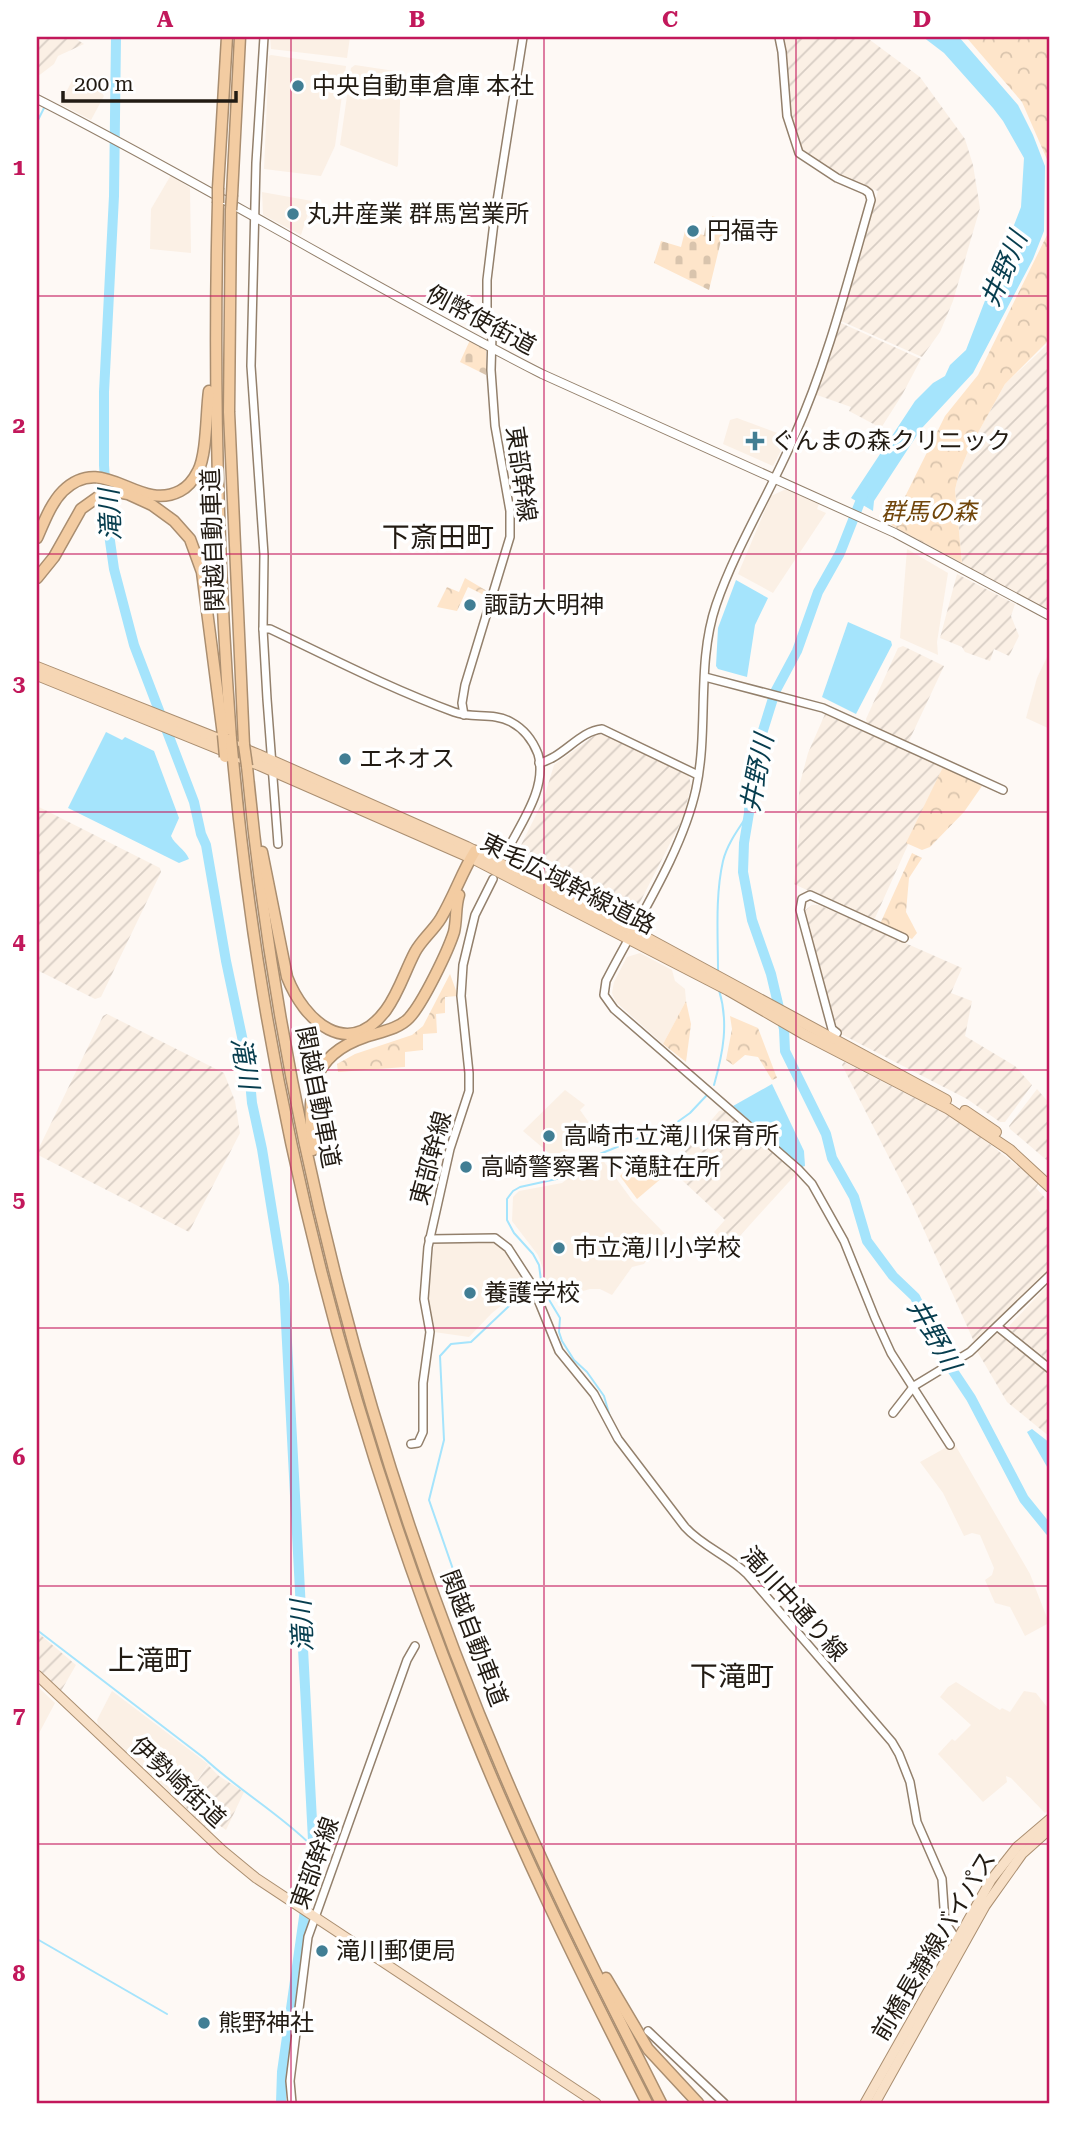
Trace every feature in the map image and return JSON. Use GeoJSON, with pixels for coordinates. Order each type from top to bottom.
{"type":"FeatureCollection","features":[{"type":"Feature","properties":{"kind":"highway","name":"関越自動車道"},"geometry":{"type":"LineString","coordinates":[[227,37],[218,188],[215,343],[217,509],[227,737],[258,960],[282,1096],[321,1272],[365,1430],[409,1565],[464,1711],[546,1898],[647,2103]]}},
{"type":"Feature","properties":{"kind":"highway","name":"関越自動車道"},"geometry":{"type":"LineString","coordinates":[[240,37],[231,210],[229,412],[244,745],[278,1002],[295,1096],[356,1351],[417,1547],[470,1691],[511,1790],[558,1893],[662,2103]]}},
{"type":"Feature","properties":{"kind":"highway"},"geometry":{"type":"LineString","coordinates":[[37,578],[54,557],[81,509],[94,498],[117,487],[163,496],[182,490],[194,479],[202,457],[215,343]]}},
{"type":"Feature","properties":{"kind":"highway"},"geometry":{"type":"LineString","coordinates":[[37,538],[52,505],[63,491],[78,480],[92,476],[140,499],[174,520],[196,551],[202,572],[227,737]]}},
{"type":"Feature","properties":{"kind":"highway","name":"東毛広域幹線道路"},"geometry":{"type":"LineString","coordinates":[[37,667],[474,856],[630,934],[949,1109],[1010,1150],[1050,1187]]}},
{"type":"Feature","properties":{"kind":"highway","name":"東毛広域幹線道路"},"geometry":{"type":"LineString","coordinates":[[37,676],[153,716]]}},
{"type":"Feature","properties":{"kind":"highway"},"geometry":{"type":"LineString","coordinates":[[249,791],[287,977],[293,993],[306,1012],[319,1024],[333,1031],[359,1030],[376,1021],[387,1009],[417,949],[434,930],[474,856]]}},
{"type":"Feature","properties":{"kind":"highway"},"geometry":{"type":"LineString","coordinates":[[319,1205],[309,1119],[312,1089],[317,1076],[326,1061],[341,1048],[398,1026],[415,1011],[451,939],[456,901],[474,856]]}},
{"type":"Feature","properties":{"kind":"highway","name":"東毛広域幹線道路"},"geometry":{"type":"LineString","coordinates":[[822,1039],[952,1103],[1014,1146],[1050,1177]]}},
{"type":"Feature","properties":{"kind":"highway"},"geometry":{"type":"LineString","coordinates":[[558,1893],[637,2033],[662,2066],[698,2103]]}},
{"type":"Feature","properties":{"kind":"highway"},"geometry":{"type":"LineString","coordinates":[[611,2033],[621,2068],[639,2103]]}},
{"type":"Feature","properties":{"kind":"main road","name":"例幣使街道"},"geometry":{"type":"LineString","coordinates":[[37,99],[122,143],[491,348],[542,374],[889,530],[1050,617]]}},
{"type":"Feature","properties":{"kind":"main road","name":"伊勢崎街道"},"geometry":{"type":"LineString","coordinates":[[37,1675],[222,1850],[256,1878],[596,2103]]}},
{"type":"Feature","properties":{"kind":"main road","name":"前橋長瀞線バイパス"},"geometry":{"type":"LineString","coordinates":[[864,2103],[1001,1866],[1030,1835],[1050,1819]]}},
{"type":"Feature","properties":{"kind":"main road","name":"前橋長瀞線バイパス"},"geometry":{"type":"LineString","coordinates":[[875,2103],[985,1906],[1023,1854],[1050,1829]]}},
{"type":"Feature","properties":{"kind":"street"},"geometry":{"type":"LineString","coordinates":[[264,37],[251,366],[264,555],[263,629],[278,844]]}},
{"type":"Feature","properties":{"kind":"street","name":"東部幹線"},"geometry":{"type":"LineString","coordinates":[[464,715],[464,690],[510,537],[510,511],[495,426],[487,300],[488,259],[523,37]]}},
{"type":"Feature","properties":{"kind":"street"},"geometry":{"type":"LineString","coordinates":[[779,37],[787,116],[799,153],[837,178],[865,190],[871,197],[831,342],[794,437],[715,607],[708,642],[698,775],[690,812],[675,848],[606,981],[604,995],[607,1002],[812,1184],[844,1241],[874,1318],[891,1353],[950,1445]]}},
{"type":"Feature","properties":{"kind":"street"},"geometry":{"type":"LineString","coordinates":[[263,629],[270,629],[365,675],[464,715],[495,716],[522,729],[533,744],[540,763],[540,777],[537,790],[506,853]]}},
{"type":"Feature","properties":{"kind":"street"},"geometry":{"type":"LineString","coordinates":[[705,677],[810,704],[860,723],[1003,790]]}},
{"type":"Feature","properties":{"kind":"street"},"geometry":{"type":"LineString","coordinates":[[540,763],[593,731],[602,729],[698,775]]}},
{"type":"Feature","properties":{"kind":"street","name":"東部幹線"},"geometry":{"type":"LineString","coordinates":[[411,1444],[418,1443],[423,1432],[423,1383],[430,1332],[424,1300],[429,1239],[450,1149],[469,1091],[470,1073],[461,996],[466,948],[475,915],[493,879]]}},
{"type":"Feature","properties":{"kind":"street"},"geometry":{"type":"LineString","coordinates":[[837,1033],[832,1029],[800,910],[802,900],[810,895],[904,939]]}},
{"type":"Feature","properties":{"kind":"street","name":"滝川中通り線"},"geometry":{"type":"LineString","coordinates":[[429,1239],[495,1238],[508,1248],[533,1289],[559,1351],[594,1394],[618,1439],[685,1527],[695,1538],[730,1559],[747,1574],[892,1742],[911,1782],[917,1822],[942,1879],[945,1922],[956,1940]]}},
{"type":"Feature","properties":{"kind":"street"},"geometry":{"type":"LineString","coordinates":[[893,1413],[914,1387],[970,1352],[1050,1275]]}},
{"type":"Feature","properties":{"kind":"street"},"geometry":{"type":"LineString","coordinates":[[998,1327],[1050,1369]]}},
{"type":"Feature","properties":{"kind":"street","name":"東部幹線"},"geometry":{"type":"LineString","coordinates":[[292,2103],[290,2081],[308,1913],[407,1660],[415,1646]]}},
{"type":"Feature","properties":{"kind":"street"},"geometry":{"type":"LineString","coordinates":[[648,2031],[724,2103]]}},
{"type":"Feature","properties":{"kind":"shaded area"},"geometry":{"type":"Polygon","coordinates":[[[37,37],[73,37],[84,44],[58,56],[54,64],[37,77],[37,37]]]}},
{"type":"Feature","properties":{"kind":"shaded area"},"geometry":{"type":"Polygon","coordinates":[[[270,37],[350,37],[347,58],[271,49],[270,37]]]}},
{"type":"Feature","properties":{"kind":"shaded area"},"geometry":{"type":"Polygon","coordinates":[[[781,37],[866,37],[920,77],[965,139],[973,165],[980,208],[953,301],[940,332],[922,357],[841,321],[878,191],[837,175],[803,152],[796,143],[790,120],[781,37]]]}},
{"type":"Feature","properties":{"kind":"shaded area"},"geometry":{"type":"Polygon","coordinates":[[[271,55],[346,66],[335,146],[321,176],[264,169],[271,55]]]}},
{"type":"Feature","properties":{"kind":"shaded area"},"geometry":{"type":"Polygon","coordinates":[[[355,65],[401,72],[397,167],[340,145],[351,68],[355,65]]]}},
{"type":"Feature","properties":{"kind":"shaded area"},"geometry":{"type":"Polygon","coordinates":[[[74,77],[104,96],[91,120],[60,104],[74,77]]]}},
{"type":"Feature","properties":{"kind":"shaded area"},"geometry":{"type":"Polygon","coordinates":[[[171,175],[190,188],[191,253],[150,249],[151,209],[171,175]]]}},
{"type":"Feature","properties":{"kind":"shaded area"},"geometry":{"type":"Polygon","coordinates":[[[262,192],[312,201],[301,235],[263,215],[262,192]]]}},
{"type":"Feature","properties":{"kind":"shaded area"},"geometry":{"type":"Polygon","coordinates":[[[841,323],[921,359],[881,428],[849,411],[851,407],[817,395],[841,323]]]}},
{"type":"Feature","properties":{"kind":"shaded area"},"geometry":{"type":"Polygon","coordinates":[[[1050,342],[1050,613],[977,574],[962,563],[955,490],[969,449],[1005,384],[1050,342]]]}},
{"type":"Feature","properties":{"kind":"shaded area","name":"ぐんまの森クリニック"},"geometry":{"type":"Polygon","coordinates":[[[737,418],[788,437],[773,466],[723,444],[730,420],[737,418]]]}},
{"type":"Feature","properties":{"kind":"shaded area"},"geometry":{"type":"Polygon","coordinates":[[[786,489],[819,504],[817,509],[826,513],[773,593],[738,574],[771,496],[786,489]]]}},
{"type":"Feature","properties":{"kind":"shaded area"},"geometry":{"type":"Polygon","coordinates":[[[907,549],[948,573],[937,642],[938,655],[900,638],[907,549]]]}},
{"type":"Feature","properties":{"kind":"shaded area"},"geometry":{"type":"Polygon","coordinates":[[[957,574],[1015,604],[1011,616],[1019,636],[1009,656],[994,649],[990,661],[965,652],[962,647],[940,638],[957,574]]]}},
{"type":"Feature","properties":{"kind":"shaded area"},"geometry":{"type":"Polygon","coordinates":[[[903,646],[944,666],[908,743],[868,725],[866,719],[898,648],[903,646]]]}},
{"type":"Feature","properties":{"kind":"shaded area"},"geometry":{"type":"Polygon","coordinates":[[[1050,656],[1050,729],[1026,718],[1037,678],[1050,656]]]}},
{"type":"Feature","properties":{"kind":"shaded area"},"geometry":{"type":"Polygon","coordinates":[[[825,714],[943,767],[875,918],[871,920],[794,884],[800,825],[797,816],[800,783],[808,753],[825,714]]]}},
{"type":"Feature","properties":{"kind":"shaded area"},"geometry":{"type":"Polygon","coordinates":[[[595,735],[606,735],[689,776],[691,786],[683,818],[635,912],[621,915],[513,861],[543,801],[554,765],[595,735]]]}},
{"type":"Feature","properties":{"kind":"shaded area"},"geometry":{"type":"Polygon","coordinates":[[[37,806],[160,868],[161,872],[101,997],[95,999],[37,970],[37,806]]]}},
{"type":"Feature","properties":{"kind":"shaded area"},"geometry":{"type":"Polygon","coordinates":[[[812,905],[819,905],[962,968],[951,993],[972,1001],[965,1036],[1015,1066],[1032,1085],[1005,1122],[1000,1122],[967,1099],[841,1034],[834,1027],[803,912],[812,905]]]}},
{"type":"Feature","properties":{"kind":"shaded area"},"geometry":{"type":"Polygon","coordinates":[[[640,953],[672,970],[675,981],[685,989],[686,1001],[663,1044],[616,1002],[612,993],[614,982],[627,957],[640,953]]]}},
{"type":"Feature","properties":{"kind":"shaded area"},"geometry":{"type":"Polygon","coordinates":[[[107,1014],[224,1073],[235,1101],[240,1133],[189,1232],[38,1155],[37,1152],[103,1016],[107,1014]]]}},
{"type":"Feature","properties":{"kind":"shaded area"},"geometry":{"type":"Polygon","coordinates":[[[844,1062],[946,1114],[977,1134],[1039,1183],[1036,1188],[1050,1203],[1050,1272],[975,1344],[911,1201],[842,1065],[844,1062]]]}},
{"type":"Feature","properties":{"kind":"shaded area"},"geometry":{"type":"Polygon","coordinates":[[[1037,1089],[1050,1104],[1050,1163],[1009,1126],[1037,1089]]]}},
{"type":"Feature","properties":{"kind":"shaded area"},"geometry":{"type":"Polygon","coordinates":[[[565,1090],[585,1105],[580,1110],[597,1134],[578,1143],[556,1159],[523,1131],[565,1090]]]}},
{"type":"Feature","properties":{"kind":"shaded area"},"geometry":{"type":"Polygon","coordinates":[[[724,1110],[797,1173],[728,1249],[714,1232],[725,1220],[670,1169],[719,1111],[724,1110]]]}},
{"type":"Feature","properties":{"kind":"shaded area"},"geometry":{"type":"Polygon","coordinates":[[[602,1159],[632,1200],[665,1234],[644,1264],[632,1267],[612,1295],[600,1289],[590,1289],[556,1299],[546,1287],[538,1255],[512,1221],[513,1197],[519,1191],[562,1183],[590,1162],[602,1159]]]}},
{"type":"Feature","properties":{"kind":"shaded area"},"geometry":{"type":"Polygon","coordinates":[[[494,1241],[504,1249],[528,1284],[492,1313],[469,1337],[434,1332],[428,1301],[434,1243],[494,1241]]]}},
{"type":"Feature","properties":{"kind":"shaded area"},"geometry":{"type":"Polygon","coordinates":[[[1050,1283],[1050,1362],[1010,1330],[1010,1325],[1050,1283]]]}},
{"type":"Feature","properties":{"kind":"shaded area"},"geometry":{"type":"Polygon","coordinates":[[[996,1333],[1001,1333],[1050,1374],[1050,1437],[1007,1402],[977,1351],[996,1333]]]}},
{"type":"Feature","properties":{"kind":"shaded area"},"geometry":{"type":"Polygon","coordinates":[[[954,1443],[1030,1574],[1049,1623],[1025,1636],[1010,1607],[995,1603],[985,1580],[992,1575],[994,1568],[980,1535],[972,1533],[964,1536],[943,1493],[920,1462],[954,1443]]]}},
{"type":"Feature","properties":{"kind":"shaded area"},"geometry":{"type":"Polygon","coordinates":[[[37,1632],[76,1665],[61,1691],[37,1668],[37,1632]]]}},
{"type":"Feature","properties":{"kind":"shaded area"},"geometry":{"type":"Polygon","coordinates":[[[956,1682],[1000,1710],[1002,1708],[1010,1712],[1024,1691],[1036,1693],[1048,1708],[1050,1809],[1045,1813],[1006,1776],[1007,1782],[983,1802],[938,1754],[971,1725],[940,1697],[956,1682]]]}},
{"type":"Feature","properties":{"kind":"shaded area"},"geometry":{"type":"Polygon","coordinates":[[[37,1686],[55,1703],[37,1737],[37,1686]]]}},
{"type":"Feature","properties":{"kind":"shaded area"},"geometry":{"type":"Polygon","coordinates":[[[112,1691],[208,1764],[182,1804],[98,1725],[97,1720],[112,1691]]]}},
{"type":"Feature","properties":{"kind":"shaded area"},"geometry":{"type":"Polygon","coordinates":[[[208,1765],[219,1776],[244,1792],[226,1830],[216,1823],[211,1832],[182,1804],[208,1765]]]}},
{"type":"Feature","properties":{"kind":"green space","name":"群馬の森"},"geometry":{"type":"Polygon","coordinates":[[[966,37],[1050,37],[1050,339],[1005,384],[969,449],[959,473],[955,490],[962,563],[891,525],[945,416],[978,375],[1049,231],[1049,164],[1022,102],[966,37]]]}},
{"type":"Feature","properties":{"kind":"green space"},"geometry":{"type":"Polygon","coordinates":[[[712,216],[726,220],[709,290],[654,263],[661,241],[681,247],[685,231],[704,235],[706,224],[711,224],[712,216]]]}},
{"type":"Feature","properties":{"kind":"green space"},"geometry":{"type":"Polygon","coordinates":[[[470,340],[486,349],[486,375],[460,362],[470,340]]]}},
{"type":"Feature","properties":{"kind":"green space"},"geometry":{"type":"Polygon","coordinates":[[[465,578],[487,591],[486,596],[468,587],[457,611],[437,607],[447,587],[459,592],[465,578]]]}},
{"type":"Feature","properties":{"kind":"green space"},"geometry":{"type":"Polygon","coordinates":[[[943,767],[982,786],[964,812],[930,847],[922,850],[906,843],[943,767]]]}},
{"type":"Feature","properties":{"kind":"green space"},"geometry":{"type":"Polygon","coordinates":[[[912,853],[922,858],[909,878],[906,912],[917,933],[912,939],[880,924],[912,853]]]}},
{"type":"Feature","properties":{"kind":"green space"},"geometry":{"type":"Polygon","coordinates":[[[450,974],[458,996],[445,997],[445,1013],[436,1014],[437,1033],[423,1034],[423,1050],[405,1052],[405,1067],[338,1072],[337,1064],[355,1054],[412,1035],[423,1026],[450,974]]]}},
{"type":"Feature","properties":{"kind":"green space"},"geometry":{"type":"Polygon","coordinates":[[[686,1001],[691,1024],[686,1062],[663,1044],[686,1001]]]}},
{"type":"Feature","properties":{"kind":"green space"},"geometry":{"type":"Polygon","coordinates":[[[730,1016],[758,1028],[777,1078],[772,1080],[758,1057],[745,1055],[733,1065],[726,1060],[732,1029],[730,1016]]]}},
{"type":"Feature","properties":{"kind":"green space"},"geometry":{"type":"Polygon","coordinates":[[[651,1159],[663,1177],[637,1199],[620,1176],[651,1159]]]}},
{"type":"Feature","properties":{"kind":"water","name":"井野川"},"geometry":{"type":"Polygon","coordinates":[[[923,37],[959,37],[1018,105],[1045,166],[1044,231],[1033,259],[973,373],[921,429],[874,501],[873,511],[851,498],[915,401],[933,383],[945,376],[950,365],[966,350],[1021,207],[1024,158],[1003,121],[944,53],[923,37]]]}},
{"type":"Feature","properties":{"kind":"water"},"geometry":{"type":"Polygon","coordinates":[[[736,580],[768,598],[755,625],[747,677],[718,669],[716,666],[718,628],[736,580]]]}},
{"type":"Feature","properties":{"kind":"water"},"geometry":{"type":"Polygon","coordinates":[[[848,622],[891,641],[892,645],[856,714],[822,697],[848,622]]]}},
{"type":"Feature","properties":{"kind":"water"},"geometry":{"type":"Polygon","coordinates":[[[106,732],[122,740],[125,737],[154,751],[179,818],[171,836],[189,859],[179,863],[68,808],[106,732]]]}},
{"type":"Feature","properties":{"kind":"water"},"geometry":{"type":"Polygon","coordinates":[[[772,1084],[804,1151],[805,1166],[802,1167],[733,1106],[772,1084]]]}},
{"type":"Feature","properties":{"kind":"water"},"geometry":{"type":"Polygon","coordinates":[[[1032,1429],[1050,1443],[1050,1472],[1027,1432],[1032,1429]]]}},
{"type":"Feature","properties":{"kind":"waterway","name":"滝川"},"geometry":{"type":"LineString","coordinates":[[116,37],[114,196],[104,392],[104,465],[108,527],[114,569],[134,645],[194,802],[206,845],[226,961],[249,1070],[252,1103],[284,1285],[313,1840],[282,2072],[281,2103]]}},
{"type":"Feature","properties":{"kind":"waterway"},"geometry":{"type":"LineString","coordinates":[[37,122],[44,108]]}},
{"type":"Feature","properties":{"kind":"waterway","name":"井野川"},"geometry":{"type":"LineString","coordinates":[[864,492],[840,553],[818,592],[797,651],[775,692],[750,779],[743,872],[752,920],[771,974],[784,1029],[785,1051],[826,1134],[832,1158],[854,1197],[867,1241],[893,1276],[915,1297],[947,1362],[971,1398],[1024,1499],[1050,1531]]}},
{"type":"Feature","properties":{"kind":"waterway"},"geometry":{"type":"LineString","coordinates":[[718,971],[720,874],[730,842],[749,813]]}},
{"type":"Feature","properties":{"kind":"waterway"},"geometry":{"type":"LineString","coordinates":[[714,1085],[724,1038],[724,1014],[719,990]]}},
{"type":"Feature","properties":{"kind":"waterway"},"geometry":{"type":"LineString","coordinates":[[610,1417],[604,1396],[562,1341],[559,1332],[560,1318],[542,1288],[539,1265],[507,1220],[507,1199],[520,1187],[561,1178],[585,1160],[676,1123],[707,1095]]}},
{"type":"Feature","properties":{"kind":"waterway"},"geometry":{"type":"LineString","coordinates":[[464,1601],[429,1500],[444,1440],[440,1356],[451,1344],[471,1342],[508,1307],[532,1289]]}},
{"type":"Feature","properties":{"kind":"waterway"},"geometry":{"type":"LineString","coordinates":[[37,1630],[204,1758],[312,1846]]}},
{"type":"Feature","properties":{"kind":"waterway"},"geometry":{"type":"LineString","coordinates":[[37,1939],[167,2014]]}},
{"type":"Feature","properties":{"kind":"place","name":"中央自動車倉庫 本社"},"geometry":{"type":"Point","coordinates":[298,86]}},
{"type":"Feature","properties":{"kind":"place","name":"丸井産業 群馬営業所"},"geometry":{"type":"Point","coordinates":[293,214]}},
{"type":"Feature","properties":{"kind":"place","name":"円福寺"},"geometry":{"type":"Point","coordinates":[693,231]}},
{"type":"Feature","properties":{"kind":"place","name":"ぐんまの森クリニック"},"geometry":{"type":"Point","coordinates":[755,441]}},
{"type":"Feature","properties":{"kind":"place","name":"諏訪大明神"},"geometry":{"type":"Point","coordinates":[470,605]}},
{"type":"Feature","properties":{"kind":"place","name":"エネオス"},"geometry":{"type":"Point","coordinates":[345,759]}},
{"type":"Feature","properties":{"kind":"place","name":"高崎市立滝川保育所"},"geometry":{"type":"Point","coordinates":[549,1136]}},
{"type":"Feature","properties":{"kind":"place","name":"高崎警察署下滝駐在所"},"geometry":{"type":"Point","coordinates":[466,1167]}},
{"type":"Feature","properties":{"kind":"place","name":"市立滝川小学校"},"geometry":{"type":"Point","coordinates":[559,1248]}},
{"type":"Feature","properties":{"kind":"place","name":"養護学校"},"geometry":{"type":"Point","coordinates":[470,1293]}},
{"type":"Feature","properties":{"kind":"place","name":"滝川郵便局"},"geometry":{"type":"Point","coordinates":[322,1951]}},
{"type":"Feature","properties":{"kind":"place","name":"熊野神社"},"geometry":{"type":"Point","coordinates":[204,2023]}},
{"type":"Feature","properties":{"kind":"district","name":"下斎田町"},"geometry":{"type":"Point","coordinates":[438,537]}},
{"type":"Feature","properties":{"kind":"district","name":"上滝町"},"geometry":{"type":"Point","coordinates":[150,1660]}},
{"type":"Feature","properties":{"kind":"district","name":"下滝町"},"geometry":{"type":"Point","coordinates":[732,1676]}}]}
